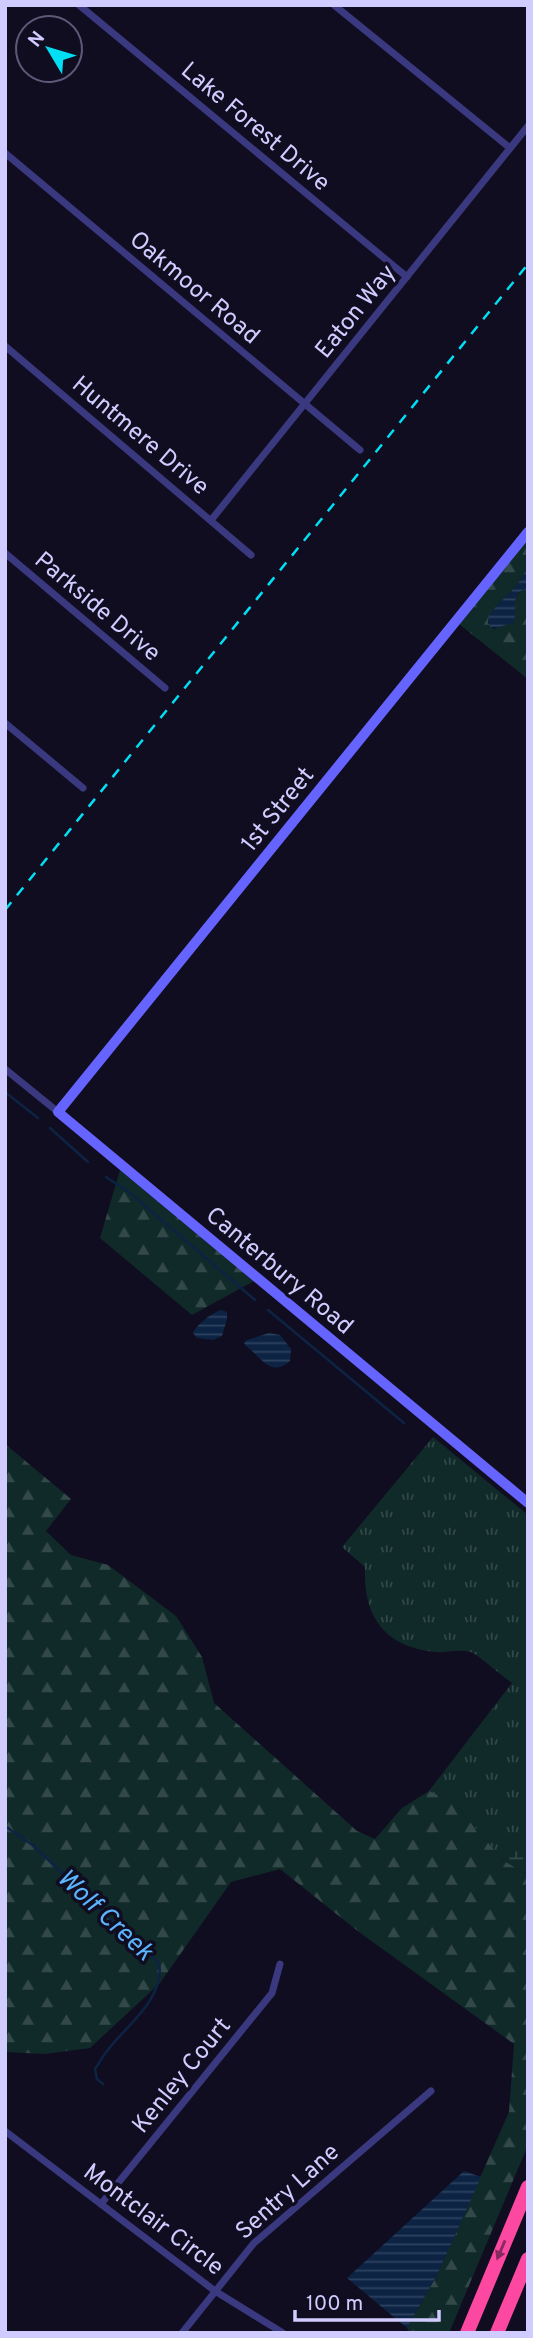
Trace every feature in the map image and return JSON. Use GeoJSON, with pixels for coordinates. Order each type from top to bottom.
{"type":"FeatureCollection","features":[{"type":"Feature","properties":{"kind":"highway"},"geometry":{"type":"LineString","coordinates":[[467,2333],[528,2187]]}},
{"type":"Feature","properties":{"kind":"highway"},"geometry":{"type":"LineString","coordinates":[[497,2333],[528,2259]]}},
{"type":"Feature","properties":{"kind":"street","name":"Lake Forest Drive"},"geometry":{"type":"LineString","coordinates":[[79,5],[407,277]]}},
{"type":"Feature","properties":{"kind":"street"},"geometry":{"type":"LineString","coordinates":[[334,5],[509,148]]}},
{"type":"Feature","properties":{"kind":"street","name":"Eaton Way"},"geometry":{"type":"LineString","coordinates":[[212,519],[528,126]]}},
{"type":"Feature","properties":{"kind":"street","name":"Oakmoor Road"},"geometry":{"type":"LineString","coordinates":[[5,153],[360,450]]}},
{"type":"Feature","properties":{"kind":"street","name":"Huntmere Drive"},"geometry":{"type":"LineString","coordinates":[[5,346],[212,519],[251,555]]}},
{"type":"Feature","properties":{"kind":"street","name":"1st Street"},"geometry":{"type":"LineString","coordinates":[[58,1112],[528,531]]}},
{"type":"Feature","properties":{"kind":"street","name":"Parkside Drive"},"geometry":{"type":"LineString","coordinates":[[5,553],[165,688]]}},
{"type":"Feature","properties":{"kind":"street"},"geometry":{"type":"LineString","coordinates":[[5,723],[83,788]]}},
{"type":"Feature","properties":{"kind":"street","name":"Canterbury Road"},"geometry":{"type":"LineString","coordinates":[[5,1069],[528,1503]]}},
{"type":"Feature","properties":{"kind":"street","name":"Kenley Court"},"geometry":{"type":"LineString","coordinates":[[101,2204],[272,1993],[280,1964]]}},
{"type":"Feature","properties":{"kind":"street","name":"Sentry Lane"},"geometry":{"type":"LineString","coordinates":[[182,2333],[254,2243],[430,2091]]}},
{"type":"Feature","properties":{"kind":"street","name":"Montclair Circle"},"geometry":{"type":"LineString","coordinates":[[5,2131],[215,2291],[283,2333]]}},
{"type":"Feature","properties":{"kind":"green space"},"geometry":{"type":"Polygon","coordinates":[[[528,538],[528,567],[516,587],[496,607],[488,623],[494,629],[514,622],[516,597],[528,588],[528,679],[459,624],[528,538]]]}},
{"type":"Feature","properties":{"kind":"green space"},"geometry":{"type":"Polygon","coordinates":[[[120,1170],[254,1281],[192,1315],[100,1238],[120,1170]]]}},
{"type":"Feature","properties":{"kind":"green space"},"geometry":{"type":"Polygon","coordinates":[[[433,1437],[528,1515],[528,1840],[503,1860],[452,1801],[429,1791],[512,1683],[473,1653],[417,1649],[390,1636],[373,1614],[365,1585],[365,1567],[342,1547],[433,1437]]]}},
{"type":"Feature","properties":{"kind":"green space"},"geometry":{"type":"Polygon","coordinates":[[[5,1444],[71,1499],[46,1531],[71,1555],[108,1565],[176,1616],[202,1657],[214,1703],[357,1831],[375,1839],[402,1808],[429,1791],[452,1801],[503,1860],[528,1875],[528,2145],[449,2333],[410,2333],[407,2328],[438,2273],[509,2112],[514,2044],[359,1932],[280,1869],[231,1882],[160,1983],[90,2048],[44,2054],[5,2052],[5,1444]]]}},
{"type":"Feature","properties":{"kind":"green space"},"geometry":{"type":"Polygon","coordinates":[[[528,1840],[528,1875],[503,1860],[528,1840]]]}},
{"type":"Feature","properties":{"kind":"water"},"geometry":{"type":"Polygon","coordinates":[[[528,567],[528,588],[516,597],[514,622],[497,628],[490,627],[488,619],[491,614],[517,585],[528,567]]]}},
{"type":"Feature","properties":{"kind":"water"},"geometry":{"type":"Polygon","coordinates":[[[221,1310],[227,1312],[222,1336],[213,1340],[197,1338],[193,1333],[198,1326],[221,1310]]]}},
{"type":"Feature","properties":{"kind":"water"},"geometry":{"type":"Polygon","coordinates":[[[269,1333],[280,1335],[291,1349],[290,1361],[285,1365],[276,1368],[268,1365],[244,1343],[269,1333]]]}},
{"type":"Feature","properties":{"kind":"water"},"geometry":{"type":"Polygon","coordinates":[[[464,2171],[481,2177],[438,2273],[407,2328],[347,2278],[464,2171]]]}},
{"type":"Feature","properties":{"kind":"waterway"},"geometry":{"type":"LineString","coordinates":[[5,1092],[38,1118]]}},
{"type":"Feature","properties":{"kind":"waterway"},"geometry":{"type":"LineString","coordinates":[[50,1128],[88,1162]]}},
{"type":"Feature","properties":{"kind":"waterway"},"geometry":{"type":"LineString","coordinates":[[106,1177],[130,1193],[255,1300]]}},
{"type":"Feature","properties":{"kind":"waterway"},"geometry":{"type":"LineString","coordinates":[[268,1310],[404,1423]]}},
{"type":"Feature","properties":{"kind":"waterway","name":"Wolf Creek"},"geometry":{"type":"LineString","coordinates":[[5,1826],[34,1846],[159,1963],[157,1987],[152,1997],[95,2069],[97,2079],[103,2084]]}},
{"type":"Feature","properties":{"kind":"railway"},"geometry":{"type":"LineString","coordinates":[[5,910],[528,264]]}}]}
